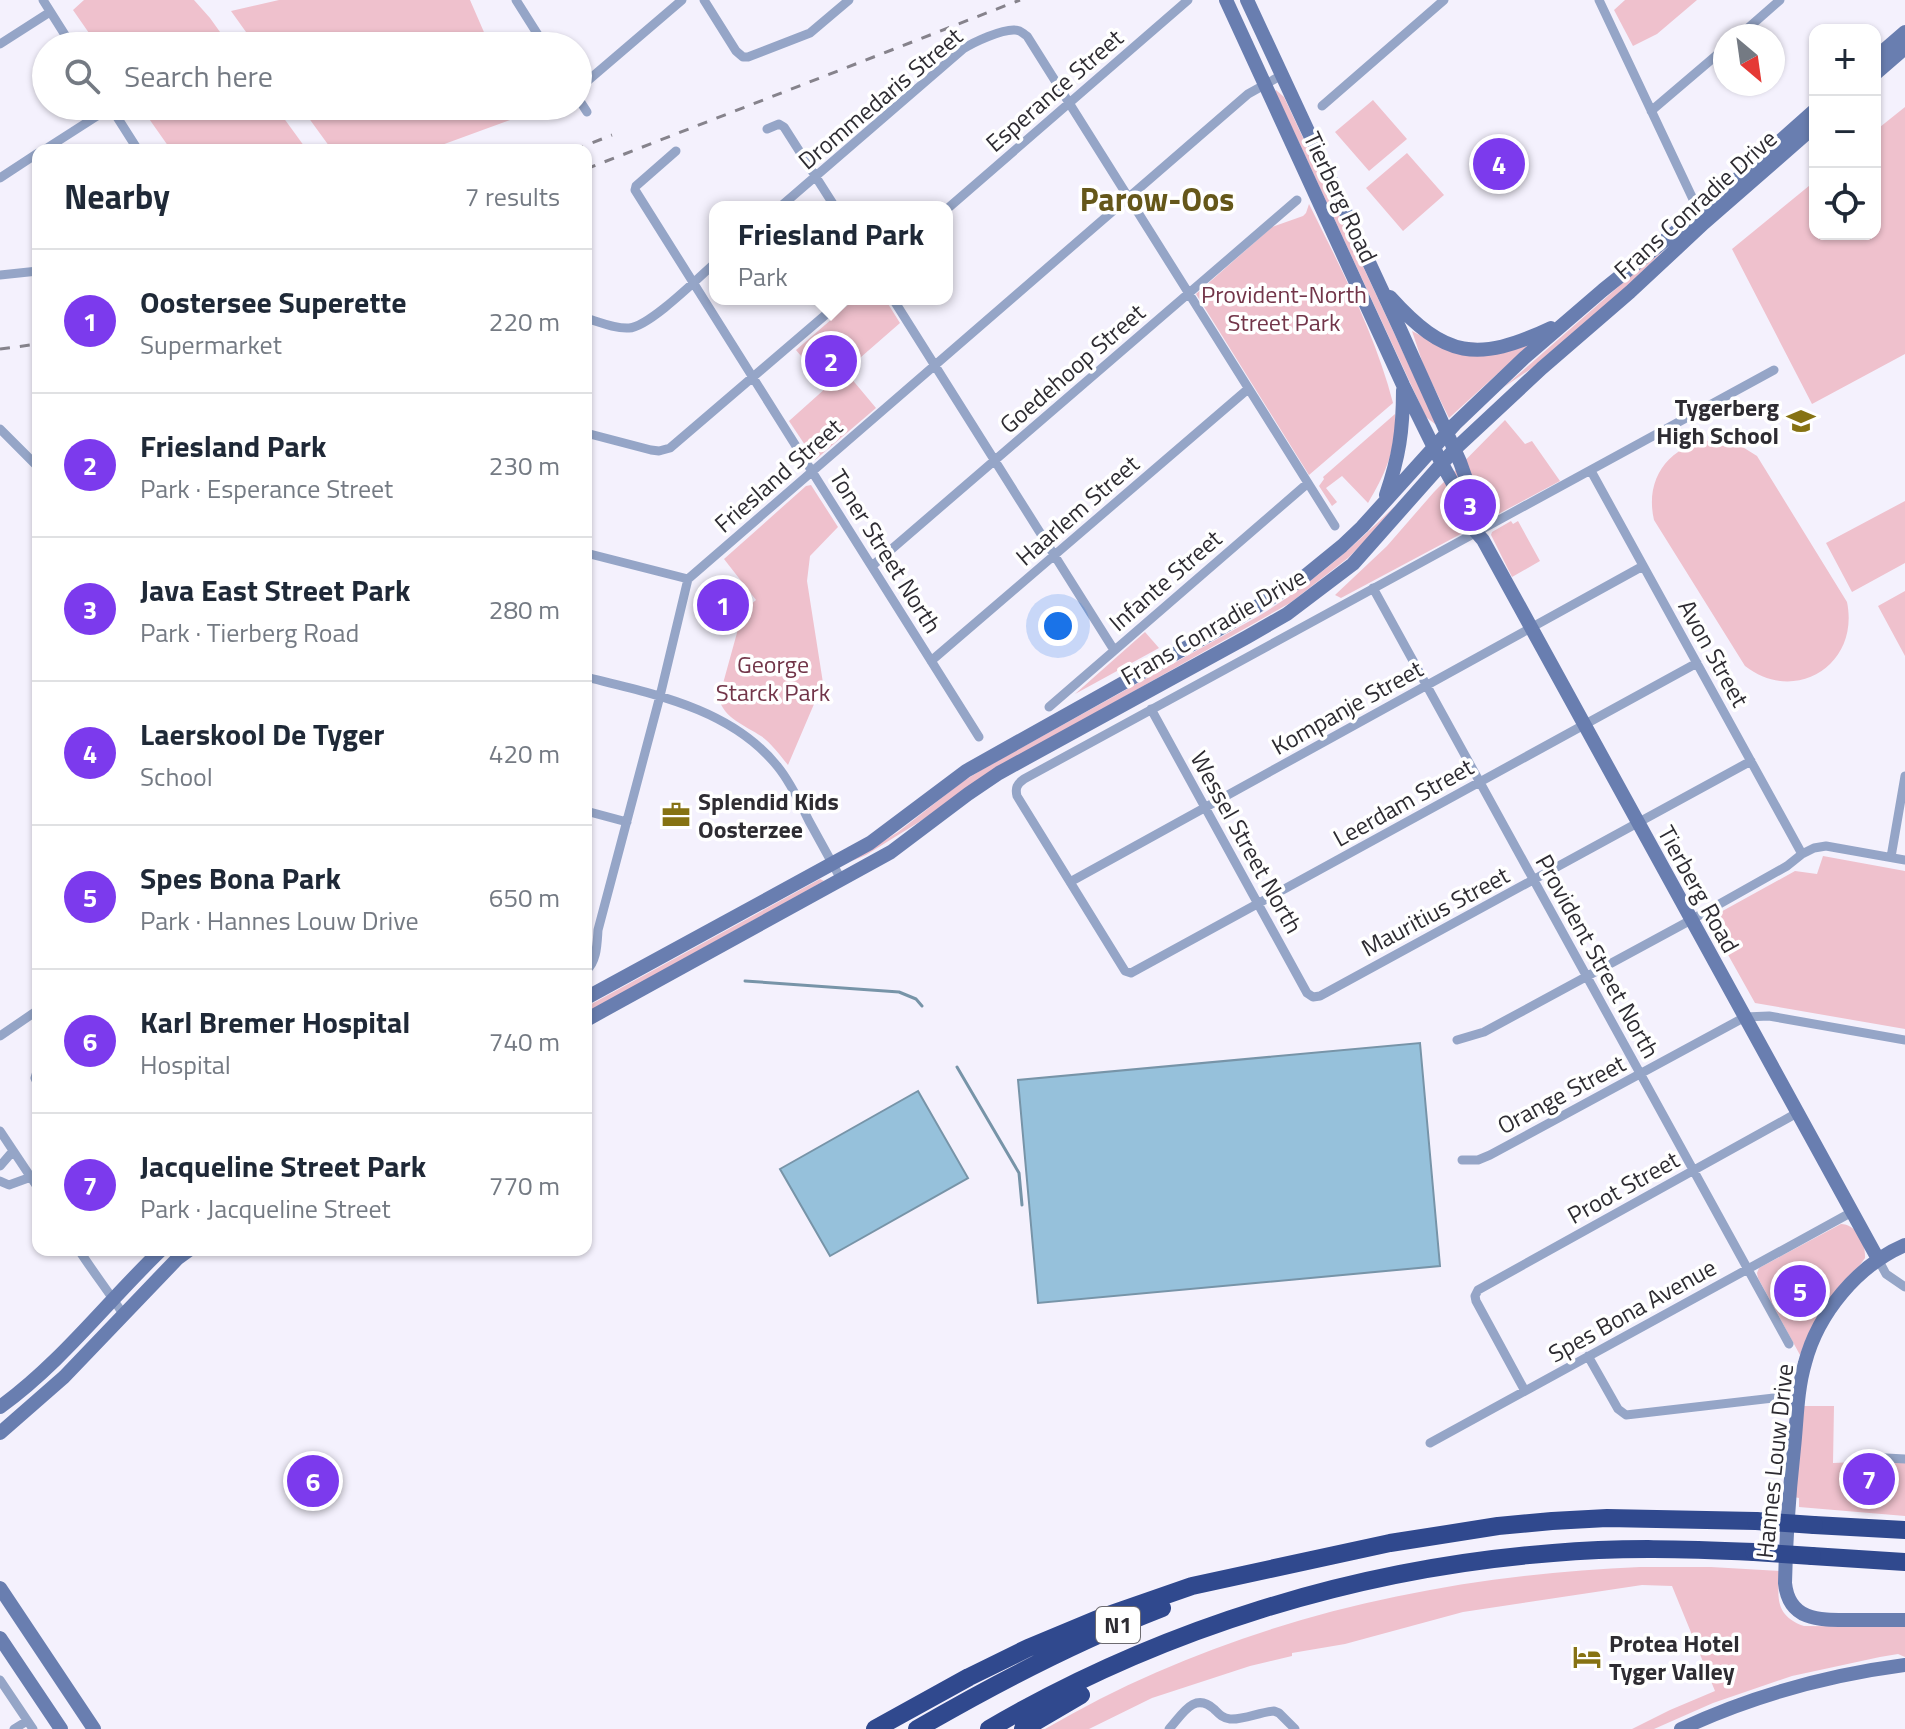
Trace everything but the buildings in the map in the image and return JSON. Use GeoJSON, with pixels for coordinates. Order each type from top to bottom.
{"type":"FeatureCollection","features":[{"type":"Feature","properties":{"kind":"highway","name":"N1"},"geometry":{"type":"LineString","coordinates":[[917,1729],[979,1693],[1119,1625],[1254,1576],[1332,1555],[1446,1533],[1552,1521],[1663,1518],[1905,1530]]}},
{"type":"Feature","properties":{"kind":"highway","name":"N1"},"geometry":{"type":"LineString","coordinates":[[989,1729],[1110,1668],[1218,1624],[1347,1585],[1436,1567],[1555,1552],[1674,1549],[1905,1562]]}},
{"type":"Feature","properties":{"kind":"highway"},"geometry":{"type":"LineString","coordinates":[[875,1729],[969,1677],[1100,1618],[1192,1586],[1332,1555]]}},
{"type":"Feature","properties":{"kind":"highway"},"geometry":{"type":"LineString","coordinates":[[1023,1729],[1061,1705],[1218,1624]]}},
{"type":"Feature","properties":{"kind":"main road","name":"Tierberg Road"},"geometry":{"type":"LineString","coordinates":[[1226,0],[1442,464],[1878,1259]]}},
{"type":"Feature","properties":{"kind":"main road","name":"Tierberg Road"},"geometry":{"type":"LineString","coordinates":[[1247,0],[1460,462],[1481,534]]}},
{"type":"Feature","properties":{"kind":"main road"},"geometry":{"type":"LineString","coordinates":[[1881,53],[1905,32]]}},
{"type":"Feature","properties":{"kind":"main road"},"geometry":{"type":"LineString","coordinates":[[1881,69],[1905,48]]}},
{"type":"Feature","properties":{"kind":"main road","name":"Frans Conradie Drive"},"geometry":{"type":"LineString","coordinates":[[592,1017],[842,881],[891,852],[999,773],[1287,614],[1353,564],[1454,450],[1630,292],[1809,116]]}},
{"type":"Feature","properties":{"kind":"main road","name":"Frans Conradie Drive"},"geometry":{"type":"LineString","coordinates":[[592,995],[832,864],[888,831],[989,757],[1283,592],[1342,546],[1477,401],[1568,320],[1702,218],[1809,131]]}},
{"type":"Feature","properties":{"kind":"main road"},"geometry":{"type":"LineString","coordinates":[[1377,281],[1420,327],[1434,337],[1463,348],[1486,350],[1507,347],[1568,320]]}},
{"type":"Feature","properties":{"kind":"main road"},"geometry":{"type":"LineString","coordinates":[[1383,503],[1400,449],[1403,385]]}},
{"type":"Feature","properties":{"kind":"main road","name":"Hannes Louw Drive"},"geometry":{"type":"LineString","coordinates":[[1905,1245],[1878,1259],[1850,1285],[1824,1320],[1806,1359],[1799,1395],[1785,1583],[1788,1598],[1798,1611],[1814,1618],[1905,1620]]}},
{"type":"Feature","properties":{"kind":"main road"},"geometry":{"type":"LineString","coordinates":[[0,1407],[47,1368],[155,1256]]}},
{"type":"Feature","properties":{"kind":"main road"},"geometry":{"type":"LineString","coordinates":[[0,1433],[64,1377],[181,1256]]}},
{"type":"Feature","properties":{"kind":"main road"},"geometry":{"type":"LineString","coordinates":[[0,1588],[94,1729]]}},
{"type":"Feature","properties":{"kind":"main road"},"geometry":{"type":"LineString","coordinates":[[0,1638],[61,1729]]}},
{"type":"Feature","properties":{"kind":"main road"},"geometry":{"type":"LineString","coordinates":[[1681,1729],[1812,1682],[1905,1665]]}},
{"type":"Feature","properties":{"kind":"street"},"geometry":{"type":"LineString","coordinates":[[43,0],[63,32]]}},
{"type":"Feature","properties":{"kind":"street"},"geometry":{"type":"LineString","coordinates":[[516,0],[536,32]]}},
{"type":"Feature","properties":{"kind":"street"},"geometry":{"type":"LineString","coordinates":[[592,77],[682,0]]}},
{"type":"Feature","properties":{"kind":"street"},"geometry":{"type":"LineString","coordinates":[[704,0],[739,55],[748,57],[810,33],[849,0]]}},
{"type":"Feature","properties":{"kind":"street","name":"Esperance Street"},"geometry":{"type":"LineString","coordinates":[[953,204],[1188,0]]}},
{"type":"Feature","properties":{"kind":"street"},"geometry":{"type":"LineString","coordinates":[[1322,106],[1444,0]]}},
{"type":"Feature","properties":{"kind":"street"},"geometry":{"type":"LineString","coordinates":[[1753,24],[1780,0]]}},
{"type":"Feature","properties":{"kind":"street"},"geometry":{"type":"LineString","coordinates":[[1604,4],[1702,218]]}},
{"type":"Feature","properties":{"kind":"street"},"geometry":{"type":"LineString","coordinates":[[0,44],[50,12]]}},
{"type":"Feature","properties":{"kind":"street","name":"Drommedaris Street"},"geometry":{"type":"LineString","coordinates":[[787,201],[963,49],[1011,30],[1027,36],[1069,104]]}},
{"type":"Feature","properties":{"kind":"street"},"geometry":{"type":"LineString","coordinates":[[1651,111],[1713,58]]}},
{"type":"Feature","properties":{"kind":"street","name":"Friesland Street"},"geometry":{"type":"LineString","coordinates":[[688,579],[1263,80],[1280,71]]}},
{"type":"Feature","properties":{"kind":"street"},"geometry":{"type":"LineString","coordinates":[[1069,104],[1335,526]]}},
{"type":"Feature","properties":{"kind":"street"},"geometry":{"type":"LineString","coordinates":[[53,144],[90,120]]}},
{"type":"Feature","properties":{"kind":"street"},"geometry":{"type":"LineString","coordinates":[[118,120],[134,144]]}},
{"type":"Feature","properties":{"kind":"street"},"geometry":{"type":"LineString","coordinates":[[767,129],[776,124],[782,125],[831,201]]}},
{"type":"Feature","properties":{"kind":"street","name":"Toner Street North"},"geometry":{"type":"LineString","coordinates":[[676,151],[635,190],[979,737]]}},
{"type":"Feature","properties":{"kind":"street"},"geometry":{"type":"LineString","coordinates":[[0,178],[32,157]]}},
{"type":"Feature","properties":{"kind":"street","name":"Goedehoop Street"},"geometry":{"type":"LineString","coordinates":[[872,566],[1297,200]]}},
{"type":"Feature","properties":{"kind":"street"},"geometry":{"type":"LineString","coordinates":[[592,320],[625,328],[640,326],[709,268]]}},
{"type":"Feature","properties":{"kind":"street"},"geometry":{"type":"LineString","coordinates":[[0,275],[32,272]]}},
{"type":"Feature","properties":{"kind":"street"},"geometry":{"type":"LineString","coordinates":[[592,435],[651,450],[664,450],[675,444],[837,305]]}},
{"type":"Feature","properties":{"kind":"street"},"geometry":{"type":"LineString","coordinates":[[897,305],[1114,650]]}},
{"type":"Feature","properties":{"kind":"street"},"geometry":{"type":"LineString","coordinates":[[1070,882],[1017,796],[1018,784],[1024,779],[1373,588],[1481,534],[1774,370]]}},
{"type":"Feature","properties":{"kind":"street","name":"Haarlem Street"},"geometry":{"type":"LineString","coordinates":[[931,661],[1248,389]]}},
{"type":"Feature","properties":{"kind":"street"},"geometry":{"type":"LineString","coordinates":[[0,429],[32,461]]}},
{"type":"Feature","properties":{"kind":"street","name":"Avon Street"},"geometry":{"type":"LineString","coordinates":[[1591,471],[1802,854]]}},
{"type":"Feature","properties":{"kind":"street","name":"Infante Street"},"geometry":{"type":"LineString","coordinates":[[1049,707],[1308,483]]}},
{"type":"Feature","properties":{"kind":"street"},"geometry":{"type":"LineString","coordinates":[[592,555],[688,579],[592,950]]}},
{"type":"Feature","properties":{"kind":"street","name":"Kompanje Street"},"geometry":{"type":"LineString","coordinates":[[1070,882],[1643,566]]}},
{"type":"Feature","properties":{"kind":"street","name":"Provident Street North"},"geometry":{"type":"LineString","coordinates":[[1373,588],[1789,1344]]}},
{"type":"Feature","properties":{"kind":"street","name":"Leerdam Street"},"geometry":{"type":"LineString","coordinates":[[1070,882],[1126,972],[1133,972],[1697,663]]}},
{"type":"Feature","properties":{"kind":"street"},"geometry":{"type":"LineString","coordinates":[[592,679],[660,696],[715,718],[764,752],[793,790],[842,881]]}},
{"type":"Feature","properties":{"kind":"street","name":"Wessel Street North"},"geometry":{"type":"LineString","coordinates":[[1151,709],[1307,993]]}},
{"type":"Feature","properties":{"kind":"street","name":"Mauritius Street"},"geometry":{"type":"LineString","coordinates":[[1307,993],[1313,997],[1320,996],[1751,761]]}},
{"type":"Feature","properties":{"kind":"street"},"geometry":{"type":"LineString","coordinates":[[1891,857],[1905,776]]}},
{"type":"Feature","properties":{"kind":"street"},"geometry":{"type":"LineString","coordinates":[[592,813],[627,822]]}},
{"type":"Feature","properties":{"kind":"street"},"geometry":{"type":"LineString","coordinates":[[1457,1040],[1484,1032],[1691,920],[1814,848],[1826,846],[1905,860]]}},
{"type":"Feature","properties":{"kind":"street"},"geometry":{"type":"LineString","coordinates":[[592,930],[598,934]]}},
{"type":"Feature","properties":{"kind":"street"},"geometry":{"type":"LineString","coordinates":[[592,964],[598,934]]}},
{"type":"Feature","properties":{"kind":"street"},"geometry":{"type":"LineString","coordinates":[[0,1036],[32,1014]]}},
{"type":"Feature","properties":{"kind":"street"},"geometry":{"type":"LineString","coordinates":[[1745,1017],[1769,1016],[1905,1040]]}},
{"type":"Feature","properties":{"kind":"street","name":"Orange Street"},"geometry":{"type":"LineString","coordinates":[[1462,1160],[1484,1158],[1745,1017]]}},
{"type":"Feature","properties":{"kind":"street","name":"Proot Street"},"geometry":{"type":"LineString","coordinates":[[1525,1391],[1476,1301],[1476,1293],[1797,1113]]}},
{"type":"Feature","properties":{"kind":"street"},"geometry":{"type":"LineString","coordinates":[[0,1131],[31,1177],[9,1185],[0,1181]]}},
{"type":"Feature","properties":{"kind":"street"},"geometry":{"type":"LineString","coordinates":[[0,1166],[13,1151]]}},
{"type":"Feature","properties":{"kind":"street","name":"Spes Bona Avenue"},"geometry":{"type":"LineString","coordinates":[[1430,1443],[1852,1212]]}},
{"type":"Feature","properties":{"kind":"street"},"geometry":{"type":"LineString","coordinates":[[83,1256],[123,1314]]}},
{"type":"Feature","properties":{"kind":"street"},"geometry":{"type":"LineString","coordinates":[[1878,1259],[1886,1274],[1905,1287]]}},
{"type":"Feature","properties":{"kind":"street"},"geometry":{"type":"LineString","coordinates":[[1588,1356],[1618,1409],[1626,1415],[1799,1395]]}},
{"type":"Feature","properties":{"kind":"street"},"geometry":{"type":"LineString","coordinates":[[1868,1457],[1905,1459]]}},
{"type":"Feature","properties":{"kind":"street"},"geometry":{"type":"LineString","coordinates":[[0,1680],[30,1725],[14,1729]]}},
{"type":"Feature","properties":{"kind":"street"},"geometry":{"type":"LineString","coordinates":[[1169,1729],[1190,1706],[1201,1702],[1207,1703],[1224,1718],[1231,1719],[1271,1711],[1279,1713],[1295,1729]]}},
{"type":"Feature","properties":{"kind":"green space"},"geometry":{"type":"Polygon","coordinates":[[[84,0],[194,0],[220,32],[88,32],[73,10],[84,0]]]}},
{"type":"Feature","properties":{"kind":"green space"},"geometry":{"type":"Polygon","coordinates":[[[279,0],[470,0],[484,32],[246,32],[231,11],[279,0]]]}},
{"type":"Feature","properties":{"kind":"green space"},"geometry":{"type":"Polygon","coordinates":[[[1625,0],[1697,0],[1657,34],[1633,46],[1614,10],[1625,0]]]}},
{"type":"Feature","properties":{"kind":"green space"},"geometry":{"type":"Polygon","coordinates":[[[1276,90],[1284,97],[1435,424],[1426,417],[1276,90]]]}},
{"type":"Feature","properties":{"kind":"green space"},"geometry":{"type":"Polygon","coordinates":[[[1373,100],[1407,139],[1369,171],[1335,132],[1373,100]]]}},
{"type":"Feature","properties":{"kind":"green space"},"geometry":{"type":"Polygon","coordinates":[[[1905,107],[1905,354],[1812,404],[1732,249],[1809,186],[1809,240],[1881,240],[1881,126],[1905,107]]]}},
{"type":"Feature","properties":{"kind":"green space"},"geometry":{"type":"Polygon","coordinates":[[[150,120],[285,120],[303,144],[167,144],[150,120]]]}},
{"type":"Feature","properties":{"kind":"green space"},"geometry":{"type":"Polygon","coordinates":[[[310,120],[510,120],[444,144],[328,144],[310,120]]]}},
{"type":"Feature","properties":{"kind":"green space"},"geometry":{"type":"Polygon","coordinates":[[[1407,153],[1444,195],[1403,231],[1366,188],[1407,153]]]}},
{"type":"Feature","properties":{"kind":"green space","name":"Provident-North Street Park"},"geometry":{"type":"Polygon","coordinates":[[[1309,204],[1367,327],[1393,403],[1309,475],[1196,294],[1272,227],[1303,216],[1309,204]]]}},
{"type":"Feature","properties":{"kind":"green space"},"geometry":{"type":"Polygon","coordinates":[[[1664,250],[1629,286],[1532,368],[1504,387],[1626,280],[1664,250]]]}},
{"type":"Feature","properties":{"kind":"green space"},"geometry":{"type":"Polygon","coordinates":[[[848,305],[889,305],[900,323],[845,371],[876,408],[815,460],[789,421],[827,387],[796,350],[848,305]]]}},
{"type":"Feature","properties":{"kind":"green space"},"geometry":{"type":"Polygon","coordinates":[[[1412,331],[1429,340],[1528,346],[1449,418],[1424,367],[1412,331]]]}},
{"type":"Feature","properties":{"kind":"green space"},"geometry":{"type":"Polygon","coordinates":[[[1395,414],[1389,461],[1368,503],[1342,476],[1326,488],[1337,502],[1332,506],[1319,486],[1323,477],[1395,414]]]}},
{"type":"Feature","properties":{"kind":"green space"},"geometry":{"type":"Polygon","coordinates":[[[1505,420],[1525,444],[1532,441],[1560,481],[1341,598],[1335,595],[1387,546],[1434,492],[1505,420]]]}},
{"type":"Feature","properties":{"kind":"green space"},"geometry":{"type":"Polygon","coordinates":[[[1715,440],[1741,446],[1757,456],[1847,602],[1848,624],[1844,644],[1834,660],[1820,672],[1803,680],[1784,681],[1764,677],[1745,666],[1654,520],[1653,490],[1664,465],[1686,448],[1715,440]]]}},
{"type":"Feature","properties":{"kind":"green space","name":"George Starck Park"},"geometry":{"type":"Polygon","coordinates":[[[811,485],[838,527],[810,556],[807,581],[823,683],[788,765],[765,739],[736,721],[721,705],[719,698],[743,611],[756,600],[724,559],[806,486],[811,485]]]}},
{"type":"Feature","properties":{"kind":"green space"},"geometry":{"type":"Polygon","coordinates":[[[1905,501],[1905,563],[1852,592],[1826,543],[1905,501]]]}},
{"type":"Feature","properties":{"kind":"green space"},"geometry":{"type":"Polygon","coordinates":[[[1395,506],[1348,558],[1290,603],[980,778],[927,817],[852,861],[898,832],[983,769],[1276,605],[1329,566],[1395,506]]]}},
{"type":"Feature","properties":{"kind":"green space"},"geometry":{"type":"Polygon","coordinates":[[[1511,521],[1513,524],[1518,521],[1540,561],[1512,577],[1491,535],[1511,521]]]}},
{"type":"Feature","properties":{"kind":"green space"},"geometry":{"type":"Polygon","coordinates":[[[1905,591],[1905,656],[1878,606],[1905,591]]]}},
{"type":"Feature","properties":{"kind":"green space"},"geometry":{"type":"Polygon","coordinates":[[[1145,632],[1159,648],[1075,694],[1145,632]]]}},
{"type":"Feature","properties":{"kind":"green space"},"geometry":{"type":"Polygon","coordinates":[[[1823,856],[1905,871],[1905,1029],[1755,1003],[1708,919],[1795,871],[1817,874],[1823,856]]]}},
{"type":"Feature","properties":{"kind":"green space"},"geometry":{"type":"Polygon","coordinates":[[[820,879],[824,881],[592,1010],[592,1004],[820,879]]]}},
{"type":"Feature","properties":{"kind":"green space"},"geometry":{"type":"Polygon","coordinates":[[[1841,1224],[1851,1227],[1859,1235],[1865,1258],[1806,1339],[1800,1355],[1757,1273],[1759,1268],[1841,1224]]]}},
{"type":"Feature","properties":{"kind":"green space"},"geometry":{"type":"Polygon","coordinates":[[[1803,1406],[1834,1406],[1833,1463],[1857,1462],[1860,1467],[1872,1468],[1884,1462],[1905,1463],[1905,1516],[1799,1507],[1799,1498],[1794,1497],[1803,1406]]]}},
{"type":"Feature","properties":{"kind":"green space"},"geometry":{"type":"Polygon","coordinates":[[[1640,1567],[1780,1571],[1780,1604],[1795,1622],[1804,1626],[1905,1627],[1905,1657],[1898,1654],[1880,1657],[1792,1676],[1713,1703],[1654,1729],[1632,1729],[1715,1691],[1672,1586],[1642,1585],[1463,1612],[1345,1644],[1292,1653],[1292,1656],[1250,1666],[1152,1698],[1089,1729],[1045,1729],[1114,1692],[1185,1660],[1332,1612],[1408,1594],[1484,1581],[1640,1567]]]}},
{"type":"Feature","properties":{"kind":"water"},"geometry":{"type":"Polygon","coordinates":[[[1420,1043],[1440,1266],[1038,1303],[1018,1080],[1420,1043]]]}},
{"type":"Feature","properties":{"kind":"water"},"geometry":{"type":"Polygon","coordinates":[[[918,1091],[968,1178],[830,1256],[780,1169],[918,1091]]]}},
{"type":"Feature","properties":{"kind":"waterway"},"geometry":{"type":"LineString","coordinates":[[745,981],[899,992],[916,999],[922,1006]]}},
{"type":"Feature","properties":{"kind":"waterway"},"geometry":{"type":"LineString","coordinates":[[957,1067],[1019,1173],[1022,1205]]}},
{"type":"Feature","properties":{"kind":"railway"},"geometry":{"type":"LineString","coordinates":[[592,167],[1020,0]]}},
{"type":"Feature","properties":{"kind":"railway"},"geometry":{"type":"LineString","coordinates":[[589,144],[612,135]]}},
{"type":"Feature","properties":{"kind":"railway"},"geometry":{"type":"LineString","coordinates":[[0,349],[32,345]]}},
{"type":"Feature","properties":{"kind":"place","name":"Laerskool De Tyger"},"geometry":{"type":"Point","coordinates":[1499,164]}},
{"type":"Feature","properties":{"kind":"place","name":"Friesland Park"},"geometry":{"type":"Point","coordinates":[831,361]}},
{"type":"Feature","properties":{"kind":"place","name":"Tygerberg High School"},"geometry":{"type":"Point","coordinates":[1801,421]}},
{"type":"Feature","properties":{"kind":"place","name":"Java East Street Park"},"geometry":{"type":"Point","coordinates":[1470,505]}},
{"type":"Feature","properties":{"kind":"place","name":"Oostersee Superette"},"geometry":{"type":"Point","coordinates":[723,605]}},
{"type":"Feature","properties":{"kind":"place","name":"Splendid Kids Oosterzee"},"geometry":{"type":"Point","coordinates":[676,815]}},
{"type":"Feature","properties":{"kind":"place","name":"Spes Bona Park"},"geometry":{"type":"Point","coordinates":[1800,1291]}},
{"type":"Feature","properties":{"kind":"place","name":"Jacqueline Street Park"},"geometry":{"type":"Point","coordinates":[1869,1479]}},
{"type":"Feature","properties":{"kind":"place","name":"Karl Bremer Hospital"},"geometry":{"type":"Point","coordinates":[313,1481]}},
{"type":"Feature","properties":{"kind":"place","name":"Protea Hotel Tyger Valley"},"geometry":{"type":"Point","coordinates":[1587,1657]}},
{"type":"Feature","properties":{"kind":"district","name":"Parow-Oos"},"geometry":{"type":"Point","coordinates":[1157,199]}}]}
